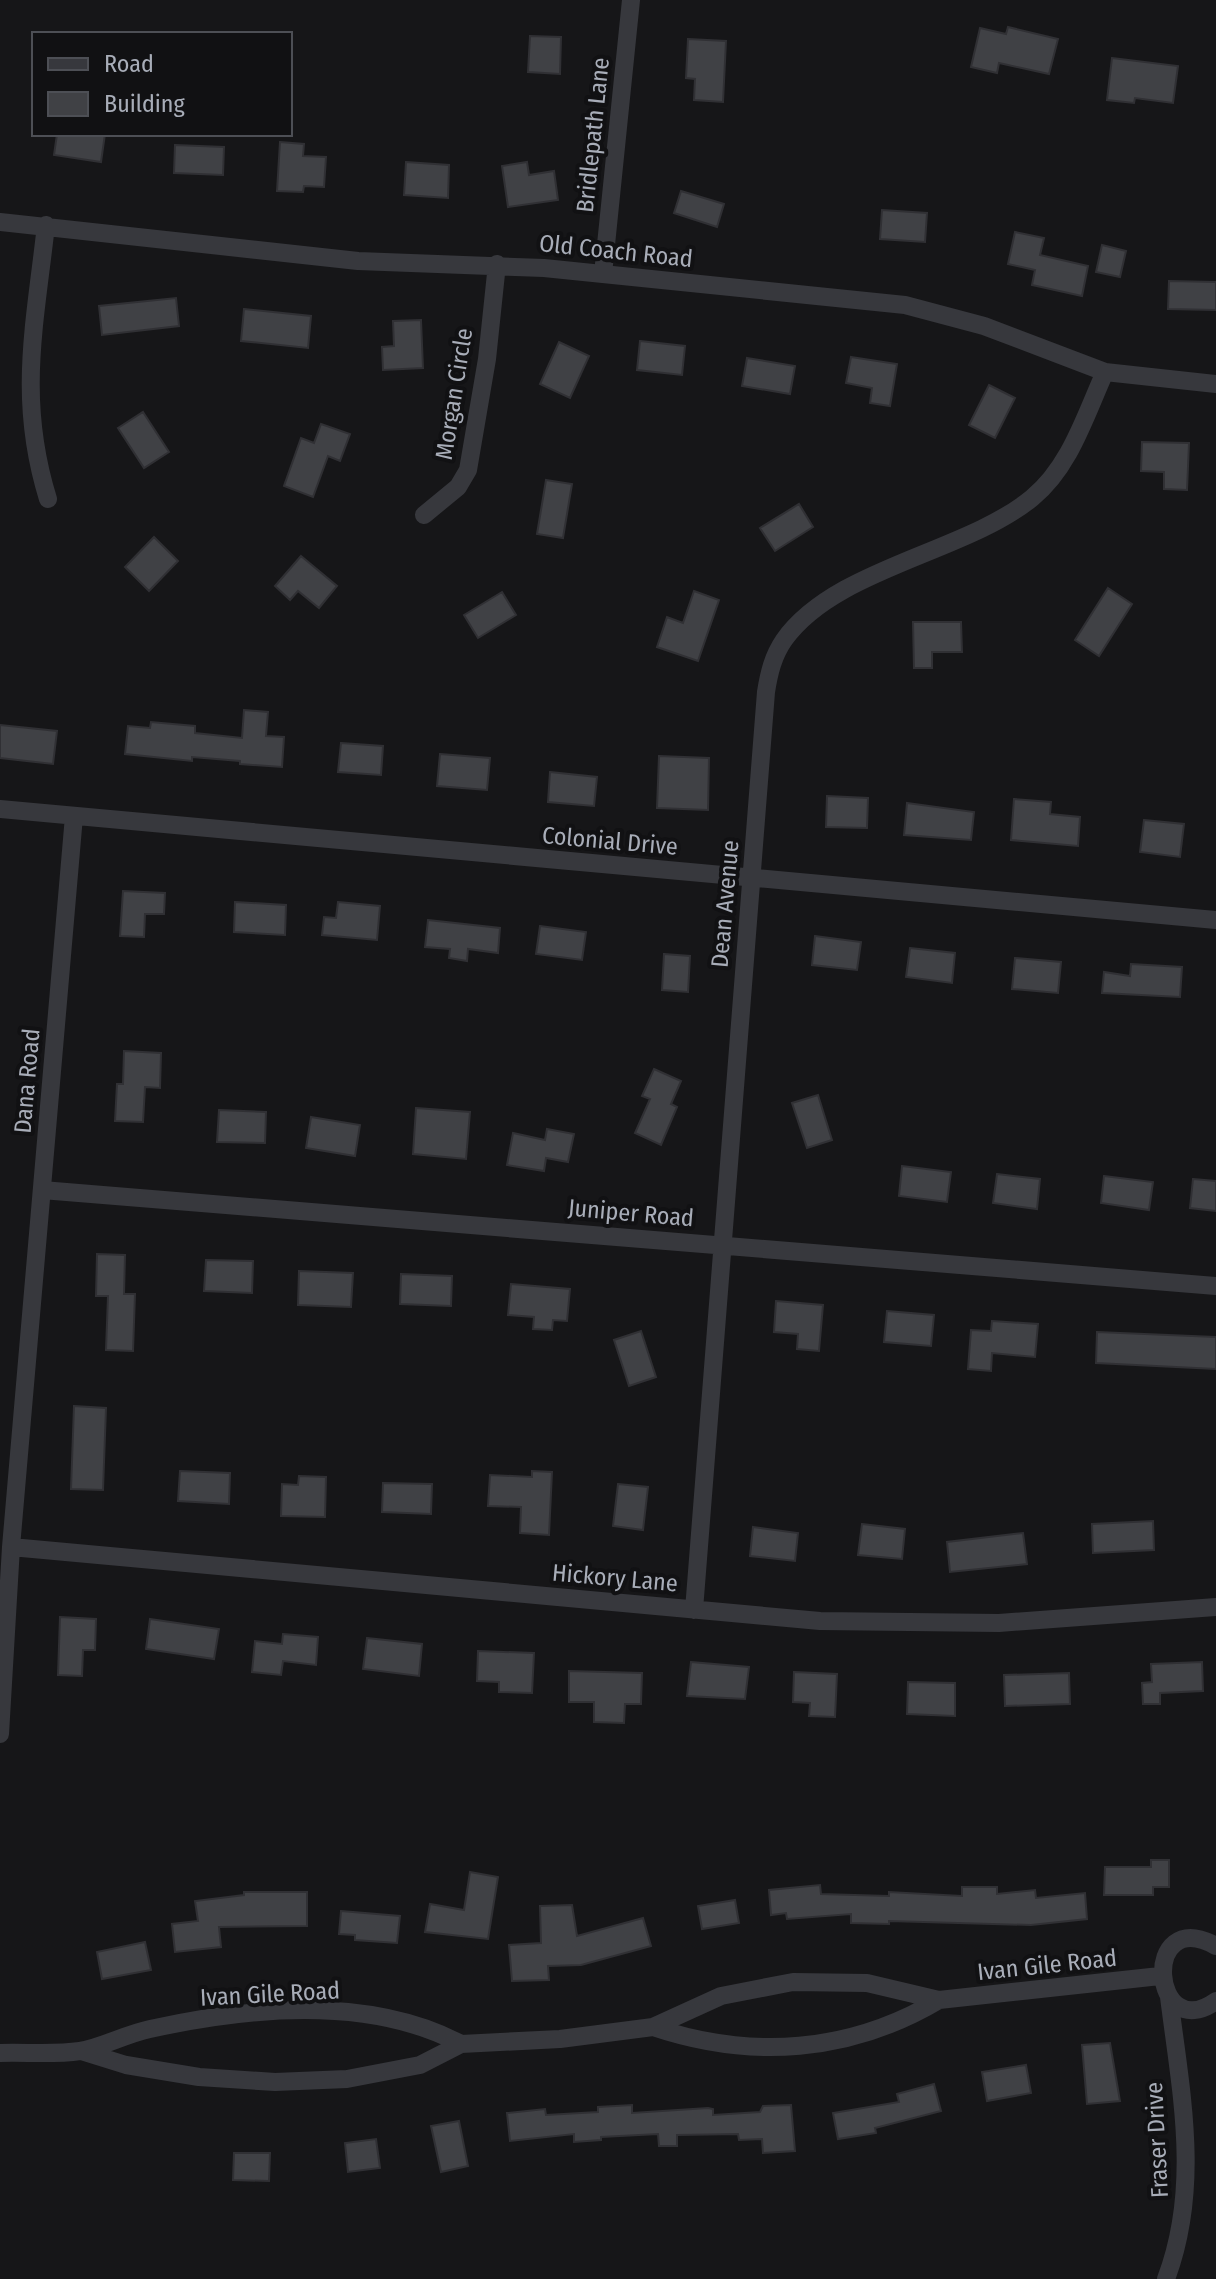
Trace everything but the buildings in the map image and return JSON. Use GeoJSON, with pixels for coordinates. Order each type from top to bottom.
{"type":"FeatureCollection","features":[{"type":"Feature","properties":{"kind":"street","name":"Bridlepath Lane"},"geometry":{"type":"LineString","coordinates":[[603,274],[631,0]]}},
{"type":"Feature","properties":{"kind":"street","name":"Old Coach Road"},"geometry":{"type":"LineString","coordinates":[[0,222],[358,261],[497,264],[905,305],[984,326],[1105,372],[1216,384]]}},
{"type":"Feature","properties":{"kind":"street"},"geometry":{"type":"LineString","coordinates":[[46,225],[29,385],[32,436],[48,499]]}},
{"type":"Feature","properties":{"kind":"street","name":"Morgan Circle"},"geometry":{"type":"LineString","coordinates":[[424,515],[458,487],[468,470],[487,359],[497,264]]}},
{"type":"Feature","properties":{"kind":"street","name":"Dean Avenue"},"geometry":{"type":"LineString","coordinates":[[694,1610],[766,692],[771,664],[784,640],[802,620],[847,590],[989,523],[1031,499],[1066,457],[1105,372]]}},
{"type":"Feature","properties":{"kind":"street","name":"Colonial Drive"},"geometry":{"type":"LineString","coordinates":[[0,809],[1216,920]]}},
{"type":"Feature","properties":{"kind":"street","name":"Dana Road"},"geometry":{"type":"LineString","coordinates":[[0,1734],[11,1547],[74,816]]}},
{"type":"Feature","properties":{"kind":"street","name":"Juniper Road"},"geometry":{"type":"LineString","coordinates":[[42,1190],[1216,1286]]}},
{"type":"Feature","properties":{"kind":"street","name":"Hickory Lane"},"geometry":{"type":"LineString","coordinates":[[11,1547],[820,1621],[999,1623],[1106,1618],[1216,1607]]}},
{"type":"Feature","properties":{"kind":"street"},"geometry":{"type":"LineString","coordinates":[[1160,1976],[1166,1955],[1184,1941],[1207,1941],[1216,1946]]}},
{"type":"Feature","properties":{"kind":"street","name":"Fraser Drive"},"geometry":{"type":"LineString","coordinates":[[1160,1976],[1169,1997],[1188,2170],[1184,2213],[1166,2279]]}},
{"type":"Feature","properties":{"kind":"street","name":"Ivan Gile Road"},"geometry":{"type":"LineString","coordinates":[[81,2051],[164,2072],[298,2082],[396,2072],[420,2065],[461,2044],[560,2039],[653,2027],[721,1996],[793,1982],[867,1983],[939,2000],[1160,1976]]}},
{"type":"Feature","properties":{"kind":"street"},"geometry":{"type":"LineString","coordinates":[[1169,1997],[1188,2008],[1200,2008],[1216,2001]]}},
{"type":"Feature","properties":{"kind":"street","name":"Ivan Gile Road"},"geometry":{"type":"LineString","coordinates":[[653,2027],[726,2046],[800,2048],[872,2033],[907,2020],[939,2000]]}},
{"type":"Feature","properties":{"kind":"street","name":"Ivan Gile Road"},"geometry":{"type":"LineString","coordinates":[[0,2053],[81,2051],[163,2026],[297,2012],[395,2018],[419,2024],[461,2044]]}}]}
